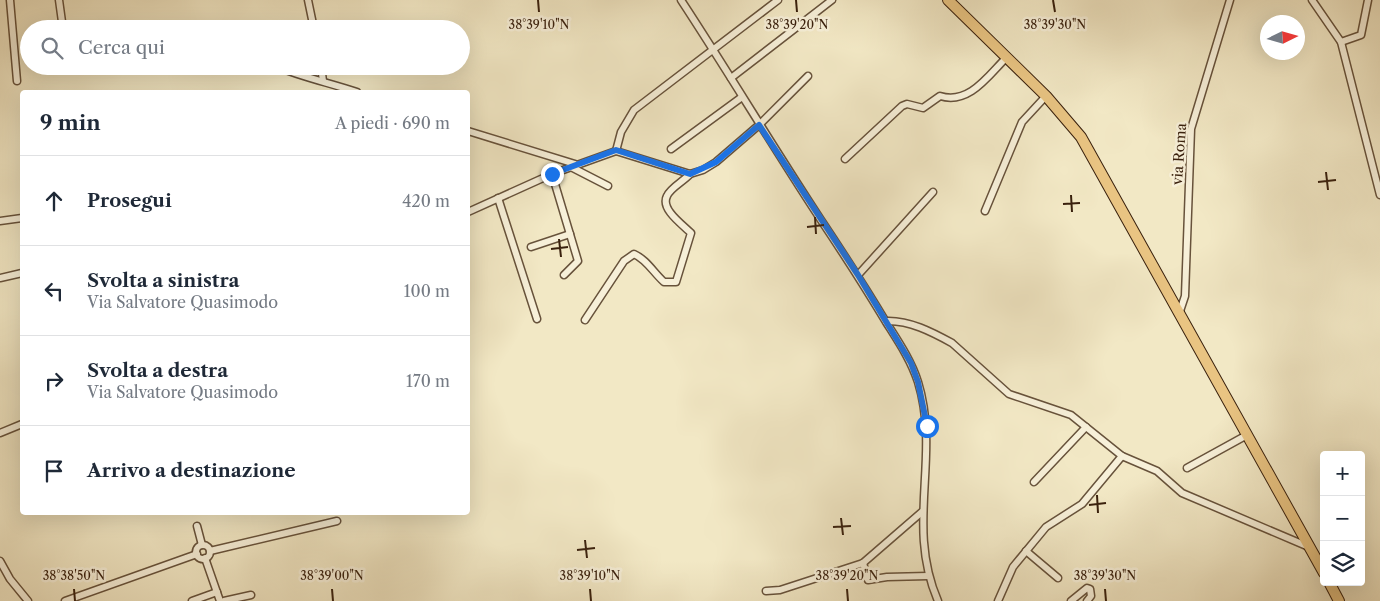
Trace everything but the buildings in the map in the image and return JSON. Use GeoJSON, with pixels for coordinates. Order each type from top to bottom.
{"type":"FeatureCollection","features":[{"type":"Feature","properties":{"kind":"main road"},"geometry":{"type":"LineString","coordinates":[[948,0],[955,4],[1006,58],[1046,96],[1070,122],[1091,153],[1320,566]]}},
{"type":"Feature","properties":{"kind":"main road"},"geometry":{"type":"LineString","coordinates":[[1331,586],[1339,601]]}},
{"type":"Feature","properties":{"kind":"street"},"geometry":{"type":"LineString","coordinates":[[10,0],[17,81]]}},
{"type":"Feature","properties":{"kind":"street"},"geometry":{"type":"LineString","coordinates":[[59,0],[62,20]]}},
{"type":"Feature","properties":{"kind":"street"},"geometry":{"type":"LineString","coordinates":[[308,0],[312,20]]}},
{"type":"Feature","properties":{"kind":"street"},"geometry":{"type":"LineString","coordinates":[[681,0],[714,50],[759,125],[858,275],[911,363],[923,402],[927,426],[922,511],[923,543],[928,576],[938,601]]}},
{"type":"Feature","properties":{"kind":"street"},"geometry":{"type":"LineString","coordinates":[[616,150],[621,132],[634,110],[778,0]]}},
{"type":"Feature","properties":{"kind":"street"},"geometry":{"type":"LineString","coordinates":[[730,78],[832,0]]}},
{"type":"Feature","properties":{"kind":"street","name":"via Roma"},"geometry":{"type":"LineString","coordinates":[[1179,314],[1185,296],[1191,128],[1230,0]]}},
{"type":"Feature","properties":{"kind":"street"},"geometry":{"type":"LineString","coordinates":[[1312,0],[1342,42],[1380,195]]}},
{"type":"Feature","properties":{"kind":"street"},"geometry":{"type":"LineString","coordinates":[[1342,42],[1361,35],[1368,0]]}},
{"type":"Feature","properties":{"kind":"street"},"geometry":{"type":"LineString","coordinates":[[846,159],[902,106],[907,104],[922,108],[940,96],[953,99],[963,97],[970,93],[1006,58]]}},
{"type":"Feature","properties":{"kind":"street"},"geometry":{"type":"LineString","coordinates":[[298,75],[351,90]]}},
{"type":"Feature","properties":{"kind":"street"},"geometry":{"type":"LineString","coordinates":[[322,75],[323,81]]}},
{"type":"Feature","properties":{"kind":"street"},"geometry":{"type":"LineString","coordinates":[[585,320],[624,261],[634,254],[644,259],[664,282],[676,282],[691,233],[671,213],[666,202],[667,195],[690,174],[716,162],[759,125],[808,76]]}},
{"type":"Feature","properties":{"kind":"street"},"geometry":{"type":"LineString","coordinates":[[985,211],[1022,122],[1046,96]]}},
{"type":"Feature","properties":{"kind":"street"},"geometry":{"type":"LineString","coordinates":[[671,150],[742,97]]}},
{"type":"Feature","properties":{"kind":"street"},"geometry":{"type":"LineString","coordinates":[[470,132],[573,166],[608,186]]}},
{"type":"Feature","properties":{"kind":"street"},"geometry":{"type":"LineString","coordinates":[[470,211],[552,174],[616,150],[690,174]]}},
{"type":"Feature","properties":{"kind":"street"},"geometry":{"type":"LineString","coordinates":[[552,174],[578,261],[564,275]]}},
{"type":"Feature","properties":{"kind":"street"},"geometry":{"type":"LineString","coordinates":[[858,275],[934,192]]}},
{"type":"Feature","properties":{"kind":"street"},"geometry":{"type":"LineString","coordinates":[[498,198],[537,319]]}},
{"type":"Feature","properties":{"kind":"street"},"geometry":{"type":"LineString","coordinates":[[0,222],[20,218]]}},
{"type":"Feature","properties":{"kind":"street"},"geometry":{"type":"LineString","coordinates":[[531,246],[570,234]]}},
{"type":"Feature","properties":{"kind":"street"},"geometry":{"type":"LineString","coordinates":[[0,278],[20,273]]}},
{"type":"Feature","properties":{"kind":"street"},"geometry":{"type":"LineString","coordinates":[[886,321],[899,321],[952,343],[1009,394],[1071,414],[1122,456],[1157,471],[1182,493],[1310,548]]}},
{"type":"Feature","properties":{"kind":"street"},"geometry":{"type":"LineString","coordinates":[[0,433],[20,425]]}},
{"type":"Feature","properties":{"kind":"street"},"geometry":{"type":"LineString","coordinates":[[1034,482],[1086,427]]}},
{"type":"Feature","properties":{"kind":"street"},"geometry":{"type":"LineString","coordinates":[[1187,468],[1247,435]]}},
{"type":"Feature","properties":{"kind":"street"},"geometry":{"type":"LineString","coordinates":[[998,601],[1013,567],[1046,527],[1082,504],[1122,456]]}},
{"type":"Feature","properties":{"kind":"street"},"geometry":{"type":"LineString","coordinates":[[766,591],[780,590],[863,564],[922,511]]}},
{"type":"Feature","properties":{"kind":"street"},"geometry":{"type":"LineString","coordinates":[[205,558],[210,550],[337,521]]}},
{"type":"Feature","properties":{"kind":"street"},"geometry":{"type":"LineString","coordinates":[[197,526],[202,545]]}},
{"type":"Feature","properties":{"kind":"street"},"geometry":{"type":"LineString","coordinates":[[202,545],[210,550]]}},
{"type":"Feature","properties":{"kind":"street"},"geometry":{"type":"LineString","coordinates":[[197,554],[198,547],[202,545]]}},
{"type":"Feature","properties":{"kind":"street"},"geometry":{"type":"LineString","coordinates":[[1026,551],[1058,578]]}},
{"type":"Feature","properties":{"kind":"street"},"geometry":{"type":"LineString","coordinates":[[65,601],[197,554],[205,558],[220,601]]}},
{"type":"Feature","properties":{"kind":"street"},"geometry":{"type":"LineString","coordinates":[[0,561],[10,579],[28,601]]}},
{"type":"Feature","properties":{"kind":"street"},"geometry":{"type":"LineString","coordinates":[[863,564],[868,580],[888,577],[928,576]]}},
{"type":"Feature","properties":{"kind":"street"},"geometry":{"type":"LineString","coordinates":[[1072,601],[1087,588],[1090,590],[1091,596],[1087,601]]}},
{"type":"Feature","properties":{"kind":"street"},"geometry":{"type":"LineString","coordinates":[[192,601],[217,592]]}},
{"type":"Feature","properties":{"kind":"street"},"geometry":{"type":"LineString","coordinates":[[224,601],[251,595]]}},
{"type":"Feature","properties":{"kind":"route"},"geometry":{"type":"LineString","coordinates":[[552,174],[616,150],[690,174],[703,170],[716,162],[759,125],[858,275],[911,363],[918,382],[927,426]]}}]}
